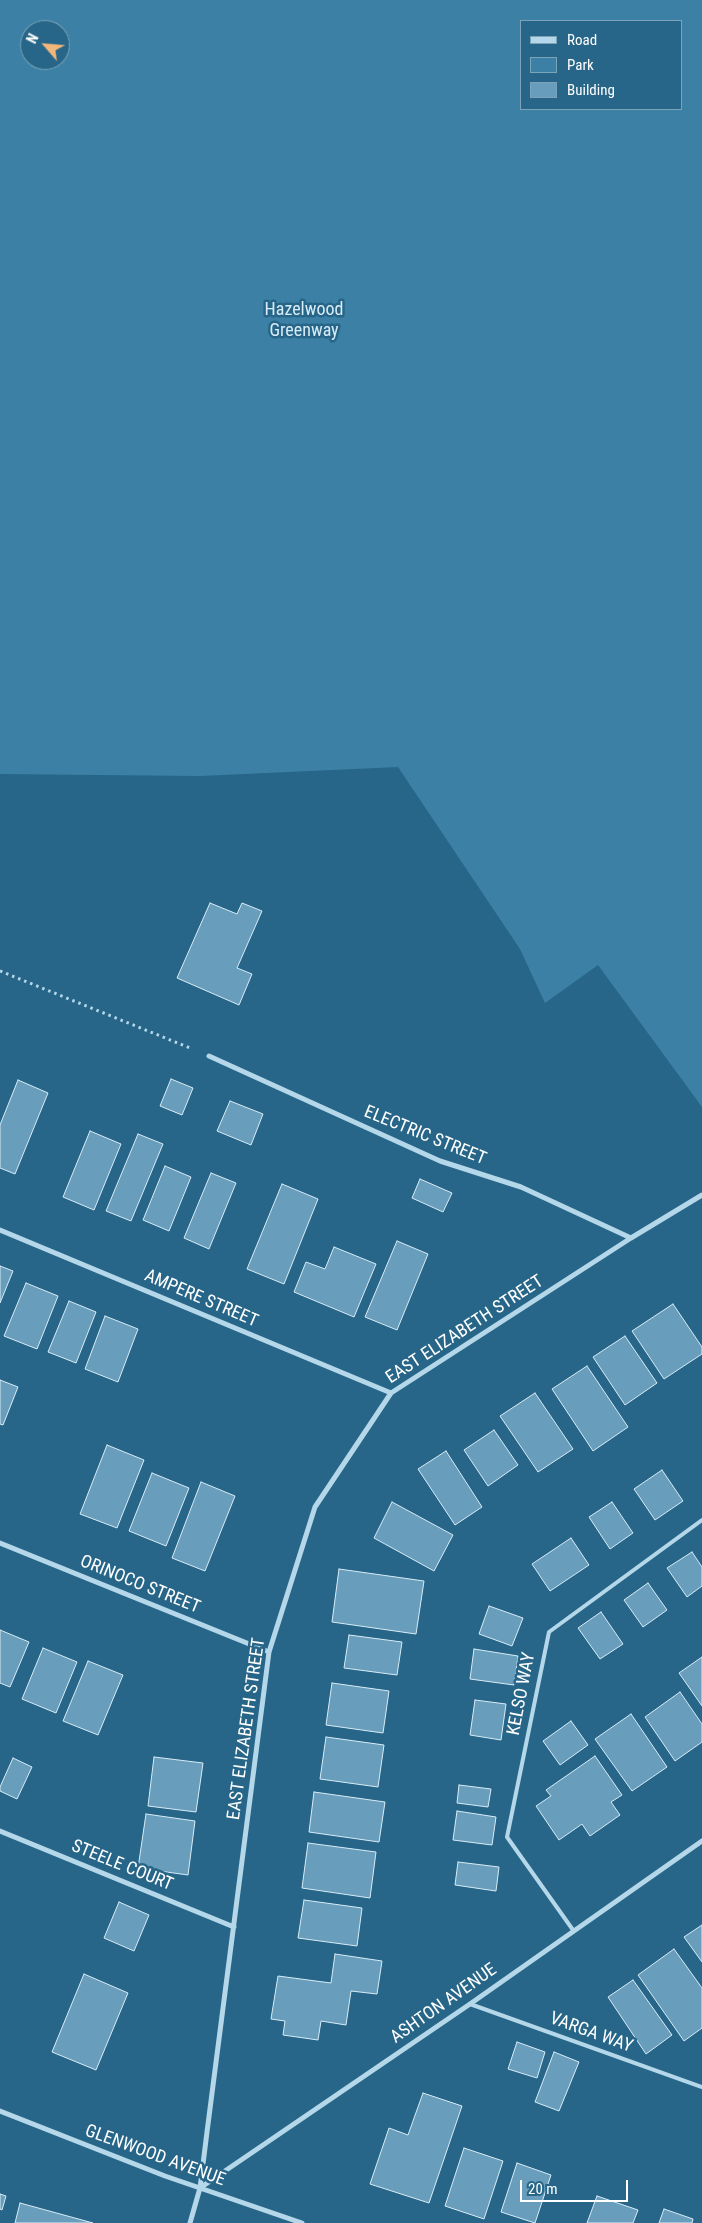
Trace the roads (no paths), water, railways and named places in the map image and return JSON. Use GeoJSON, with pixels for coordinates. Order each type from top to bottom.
{"type":"FeatureCollection","features":[{"type":"Feature","properties":{"kind":"street","name":"ELECTRIC STREET"},"geometry":{"type":"LineString","coordinates":[[209,1056],[440,1161],[521,1187],[632,1238]]}},
{"type":"Feature","properties":{"kind":"street","name":"EAST ELIZABETH STREET"},"geometry":{"type":"LineString","coordinates":[[190,2223],[200,2188],[269,1652],[315,1507],[391,1394],[632,1238],[702,1195]]}},
{"type":"Feature","properties":{"kind":"street","name":"AMPERE STREET"},"geometry":{"type":"LineString","coordinates":[[0,1230],[391,1394]]}},
{"type":"Feature","properties":{"kind":"street","name":"ORINOCO STREET"},"geometry":{"type":"LineString","coordinates":[[0,1543],[269,1652]]}},
{"type":"Feature","properties":{"kind":"street","name":"STEELE COURT"},"geometry":{"type":"LineString","coordinates":[[0,1831],[234,1927]]}},
{"type":"Feature","properties":{"kind":"street","name":"ASHTON AVENUE"},"geometry":{"type":"LineString","coordinates":[[200,2188],[470,2004],[702,1841]]}},
{"type":"Feature","properties":{"kind":"street","name":"GLENWOOD AVENUE"},"geometry":{"type":"LineString","coordinates":[[0,2111],[200,2188],[302,2223]]}},
{"type":"Feature","properties":{"kind":"lane","name":"KELSO WAY"},"geometry":{"type":"LineString","coordinates":[[573,1930],[507,1837],[548,1632],[702,1520]]}},
{"type":"Feature","properties":{"kind":"lane","name":"VARGA WAY"},"geometry":{"type":"LineString","coordinates":[[470,2004],[702,2087]]}},
{"type":"Feature","properties":{"kind":"park label","name":"Hazelwood Greenway"},"geometry":{"type":"Point","coordinates":[304,320]}}]}
